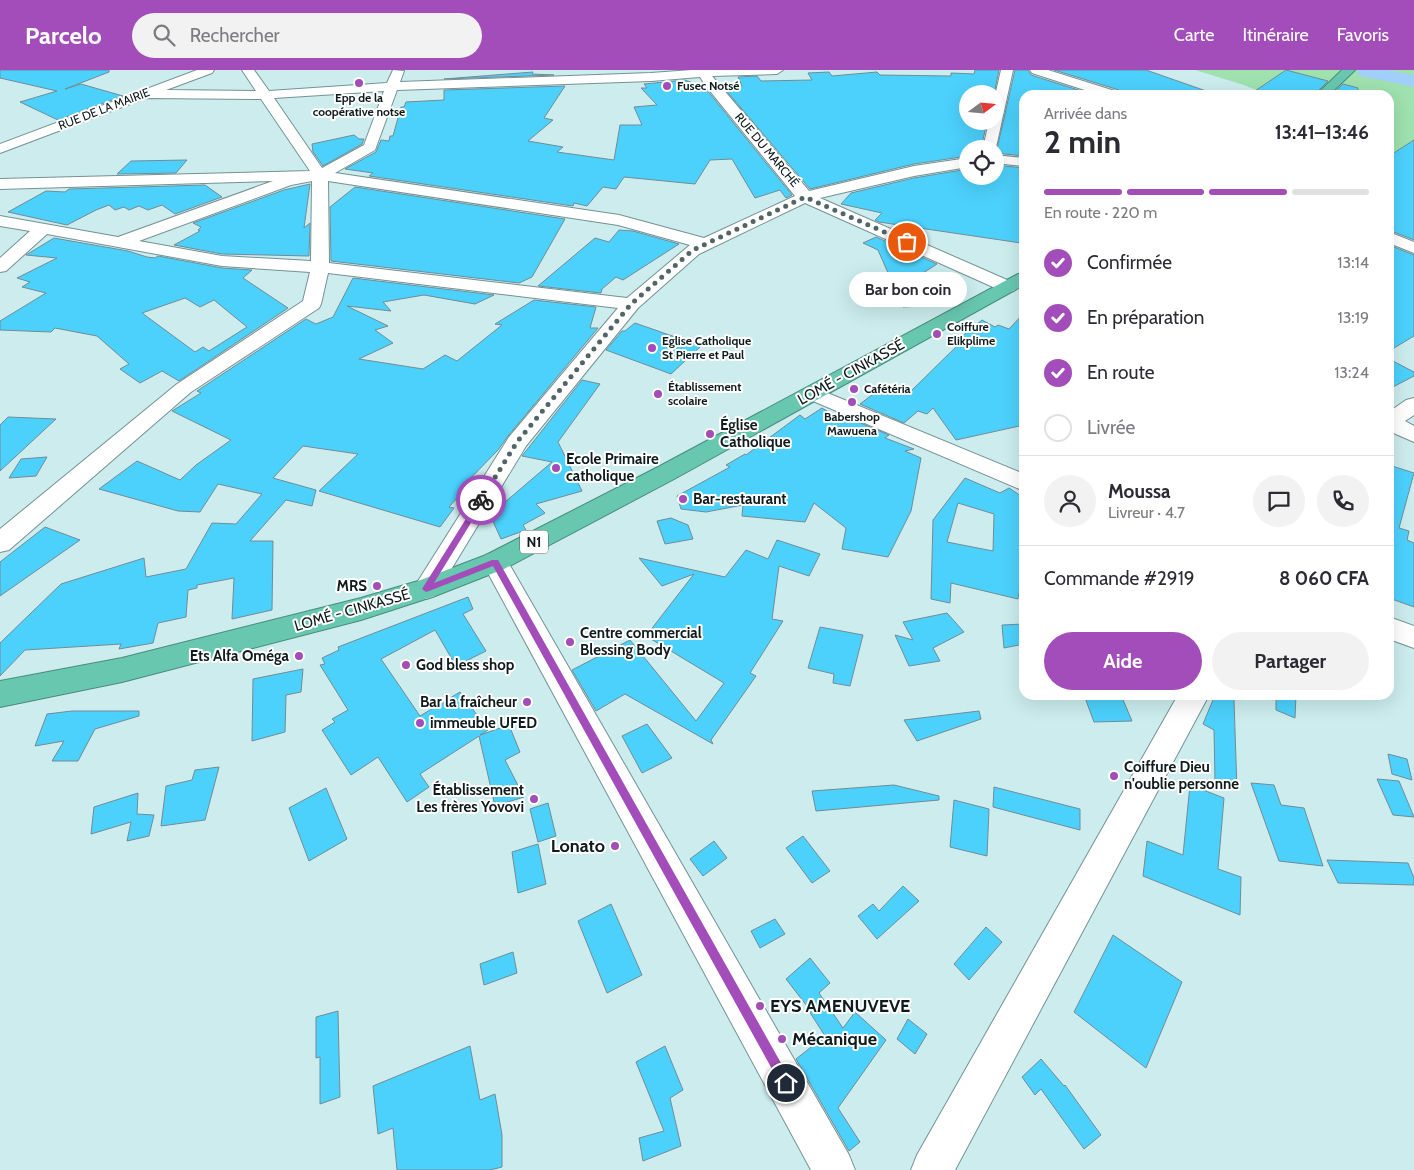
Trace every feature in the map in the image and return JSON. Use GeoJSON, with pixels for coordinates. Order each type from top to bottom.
{"type":"FeatureCollection","features":[{"type":"Feature","properties":{"kind":"highway"},"geometry":{"type":"LineString","coordinates":[[1327,90],[1349,70]]}},
{"type":"Feature","properties":{"kind":"highway","name":"LOMÉ - CINKASSÉ"},"geometry":{"type":"LineString","coordinates":[[0,694],[122,670],[361,609],[426,589],[495,562],[813,393],[1016,282]]}},
{"type":"Feature","properties":{"kind":"street","name":"RUE DE LA MAIRIE"},"geometry":{"type":"LineString","coordinates":[[0,149],[208,70]]}},
{"type":"Feature","properties":{"kind":"street"},"geometry":{"type":"LineString","coordinates":[[0,543],[184,388],[312,304],[320,267],[320,175],[248,70]]}},
{"type":"Feature","properties":{"kind":"street"},"geometry":{"type":"LineString","coordinates":[[118,243],[286,181],[320,175],[370,147],[398,70]]}},
{"type":"Feature","properties":{"kind":"street"},"geometry":{"type":"LineString","coordinates":[[143,94],[266,95],[445,83],[651,77],[704,72],[776,70]]}},
{"type":"Feature","properties":{"kind":"street"},"geometry":{"type":"LineString","coordinates":[[992,140],[1007,70]]}},
{"type":"Feature","properties":{"kind":"street"},"geometry":{"type":"LineString","coordinates":[[1036,70],[1098,90]]}},
{"type":"Feature","properties":{"kind":"street","name":"RUE DU MARCHÉ"},"geometry":{"type":"LineString","coordinates":[[704,72],[710,83],[805,197],[1016,282]]}},
{"type":"Feature","properties":{"kind":"street"},"geometry":{"type":"LineString","coordinates":[[1004,160],[1019,161]]}},
{"type":"Feature","properties":{"kind":"street"},"geometry":{"type":"LineString","coordinates":[[426,589],[517,442],[631,304],[693,250],[805,197],[914,171],[959,164]]}},
{"type":"Feature","properties":{"kind":"street"},"geometry":{"type":"LineString","coordinates":[[0,184],[320,175],[619,220],[706,244]]}},
{"type":"Feature","properties":{"kind":"street"},"geometry":{"type":"LineString","coordinates":[[0,221],[222,261],[320,267],[631,304]]}},
{"type":"Feature","properties":{"kind":"street"},"geometry":{"type":"LineString","coordinates":[[0,267],[43,229]]}},
{"type":"Feature","properties":{"kind":"street"},"geometry":{"type":"LineString","coordinates":[[1394,239],[1414,248]]}},
{"type":"Feature","properties":{"kind":"street"},"geometry":{"type":"LineString","coordinates":[[813,393],[1019,481]]}},
{"type":"Feature","properties":{"kind":"street"},"geometry":{"type":"LineString","coordinates":[[1394,419],[1414,405]]}},
{"type":"Feature","properties":{"kind":"street"},"geometry":{"type":"LineString","coordinates":[[1394,425],[1414,435]]}},
{"type":"Feature","properties":{"kind":"street"},"geometry":{"type":"LineString","coordinates":[[495,562],[834,1170]]}},
{"type":"Feature","properties":{"kind":"street"},"geometry":{"type":"LineString","coordinates":[[1394,630],[1414,637]]}},
{"type":"Feature","properties":{"kind":"street"},"geometry":{"type":"LineString","coordinates":[[932,1170],[1191,700]]}},
{"type":"Feature","properties":{"kind":"green space"},"geometry":{"type":"Polygon","coordinates":[[[1195,70],[1414,70],[1414,167],[1394,156],[1394,90],[1256,90],[1195,70]]]}},
{"type":"Feature","properties":{"kind":"building"},"geometry":{"type":"Polygon","coordinates":[[[0,70],[109,70],[109,72],[65,89],[81,84],[123,96],[58,120],[20,102],[57,91],[0,78],[0,70]]]}},
{"type":"Feature","properties":{"kind":"building"},"geometry":{"type":"Polygon","coordinates":[[[975,70],[999,70],[996,85],[959,85],[959,130],[985,130],[983,140],[959,140],[959,157],[914,164],[810,189],[724,88],[742,86],[738,77],[757,76],[761,81],[812,80],[808,73],[829,72],[832,76],[877,72],[880,75],[951,76],[951,73],[974,74],[975,70]]]}},
{"type":"Feature","properties":{"kind":"building"},"geometry":{"type":"Polygon","coordinates":[[[1015,70],[1028,70],[1031,75],[1078,90],[1019,90],[1019,155],[1004,154],[1004,140],[999,140],[1001,130],[1004,130],[1004,118],[1015,70]]]}},
{"type":"Feature","properties":{"kind":"building"},"geometry":{"type":"Polygon","coordinates":[[[1054,70],[1146,70],[1203,90],[1119,90],[1054,70]]]}},
{"type":"Feature","properties":{"kind":"building"},"geometry":{"type":"Polygon","coordinates":[[[1286,70],[1328,81],[1319,90],[1256,90],[1286,70]]]}},
{"type":"Feature","properties":{"kind":"building"},"geometry":{"type":"Polygon","coordinates":[[[533,72],[532,74],[554,75],[444,79],[533,72]]]}},
{"type":"Feature","properties":{"kind":"building"},"geometry":{"type":"Polygon","coordinates":[[[685,80],[702,90],[706,89],[792,195],[786,198],[780,190],[755,198],[732,159],[710,160],[695,184],[624,177],[616,189],[603,187],[587,206],[574,203],[573,206],[369,176],[373,173],[345,169],[376,152],[381,140],[389,141],[390,136],[393,136],[401,107],[404,107],[406,102],[444,100],[444,90],[565,86],[544,118],[553,120],[528,141],[563,147],[557,152],[614,160],[620,125],[642,125],[634,107],[657,105],[641,88],[647,88],[644,84],[685,80]]]}},
{"type":"Feature","properties":{"kind":"building"},"geometry":{"type":"Polygon","coordinates":[[[1343,84],[1358,88],[1358,90],[1337,90],[1343,84]]]}},
{"type":"Feature","properties":{"kind":"building"},"geometry":{"type":"Polygon","coordinates":[[[354,135],[359,139],[364,139],[362,144],[323,166],[313,152],[312,144],[354,135]]]}},
{"type":"Feature","properties":{"kind":"building"},"geometry":{"type":"Polygon","coordinates":[[[1414,140],[1414,240],[1394,232],[1394,153],[1414,140]]]}},
{"type":"Feature","properties":{"kind":"building"},"geometry":{"type":"Polygon","coordinates":[[[187,160],[176,173],[117,174],[131,161],[187,160]]]}},
{"type":"Feature","properties":{"kind":"building"},"geometry":{"type":"Polygon","coordinates":[[[1004,166],[1019,167],[1019,243],[879,222],[875,220],[882,213],[841,204],[851,193],[914,178],[959,170],[959,185],[1004,185],[1004,166]]]}},
{"type":"Feature","properties":{"kind":"building"},"geometry":{"type":"Polygon","coordinates":[[[310,184],[304,228],[310,223],[309,256],[222,254],[174,245],[200,231],[198,230],[201,227],[193,223],[284,190],[310,184]]]}},
{"type":"Feature","properties":{"kind":"building"},"geometry":{"type":"Polygon","coordinates":[[[205,185],[222,197],[175,214],[162,205],[148,210],[139,206],[129,210],[124,207],[115,210],[109,205],[67,225],[8,212],[46,191],[65,192],[69,189],[205,185]]]}},
{"type":"Feature","properties":{"kind":"building"},"geometry":{"type":"Polygon","coordinates":[[[355,187],[565,219],[532,277],[519,283],[331,261],[330,207],[355,187]]]}},
{"type":"Feature","properties":{"kind":"building"},"geometry":{"type":"Polygon","coordinates":[[[619,230],[633,231],[679,244],[623,280],[616,277],[602,289],[601,293],[538,286],[595,238],[609,242],[619,230]]]}},
{"type":"Feature","properties":{"kind":"building"},"geometry":{"type":"Polygon","coordinates":[[[876,237],[937,264],[920,275],[935,305],[903,307],[878,250],[863,243],[876,237]]]}},
{"type":"Feature","properties":{"kind":"building"},"geometry":{"type":"Polygon","coordinates":[[[54,238],[128,251],[147,257],[155,258],[158,256],[222,268],[252,270],[243,278],[288,308],[179,381],[162,371],[140,383],[120,369],[129,364],[97,336],[55,328],[51,332],[0,330],[0,321],[46,293],[22,287],[30,282],[17,278],[57,258],[26,255],[54,238]],[[185,298],[142,313],[195,352],[203,347],[209,351],[247,327],[214,300],[200,307],[185,298]]]}},
{"type":"Feature","properties":{"kind":"building"},"geometry":{"type":"Polygon","coordinates":[[[1394,247],[1414,255],[1414,336],[1394,348],[1394,247]]]}},
{"type":"Feature","properties":{"kind":"building"},"geometry":{"type":"Polygon","coordinates":[[[353,278],[494,295],[475,304],[424,295],[383,302],[391,311],[347,306],[388,326],[375,330],[393,343],[359,359],[423,369],[445,355],[457,361],[502,325],[495,324],[534,300],[596,307],[590,328],[598,328],[498,450],[464,485],[468,486],[449,507],[454,508],[440,527],[319,491],[358,454],[303,446],[273,478],[316,490],[312,506],[286,500],[250,541],[273,541],[272,610],[232,619],[234,578],[197,585],[197,588],[188,590],[186,617],[158,623],[153,643],[119,649],[121,644],[25,650],[0,676],[0,643],[61,584],[144,558],[146,577],[186,569],[212,523],[236,524],[262,494],[218,484],[200,512],[178,511],[99,489],[137,461],[180,480],[196,465],[231,440],[172,411],[201,393],[197,391],[306,319],[316,324],[333,317],[353,278]]]}},
{"type":"Feature","properties":{"kind":"building"},"geometry":{"type":"Polygon","coordinates":[[[1019,318],[1019,426],[956,440],[933,408],[927,414],[918,411],[904,423],[860,404],[885,385],[907,395],[963,340],[960,338],[982,320],[995,327],[998,325],[1009,329],[1019,318]]]}},
{"type":"Feature","properties":{"kind":"building","name":"Eglise Catholique St Pierre et Paul"},"geometry":{"type":"Polygon","coordinates":[[[635,323],[701,346],[671,374],[606,350],[622,331],[625,331],[635,323]]]}},
{"type":"Feature","properties":{"kind":"building"},"geometry":{"type":"Polygon","coordinates":[[[1394,362],[1414,372],[1414,376],[1394,386],[1394,362]]]}},
{"type":"Feature","properties":{"kind":"building"},"geometry":{"type":"Polygon","coordinates":[[[582,380],[600,384],[558,442],[582,491],[536,504],[545,513],[523,525],[526,530],[501,539],[491,517],[484,520],[552,462],[522,456],[582,380]]]}},
{"type":"Feature","properties":{"kind":"building"},"geometry":{"type":"Polygon","coordinates":[[[822,408],[840,419],[844,416],[889,435],[885,438],[914,449],[905,451],[921,458],[911,511],[888,557],[842,549],[846,528],[814,503],[805,522],[742,516],[743,505],[706,512],[681,509],[677,496],[730,467],[726,465],[746,455],[800,415],[805,419],[822,408]]]}},
{"type":"Feature","properties":{"kind":"building"},"geometry":{"type":"Polygon","coordinates":[[[8,417],[56,419],[0,471],[0,425],[8,417]]]}},
{"type":"Feature","properties":{"kind":"building"},"geometry":{"type":"Polygon","coordinates":[[[47,457],[36,476],[9,478],[21,459],[47,457]]]}},
{"type":"Feature","properties":{"kind":"building"},"geometry":{"type":"Polygon","coordinates":[[[1394,467],[1414,473],[1399,528],[1409,531],[1407,540],[1414,543],[1414,607],[1394,600],[1394,467]]]}},
{"type":"Feature","properties":{"kind":"building"},"geometry":{"type":"Polygon","coordinates":[[[965,478],[1000,493],[1009,488],[1019,495],[1018,599],[951,583],[950,603],[931,599],[933,520],[965,478]],[[958,503],[947,542],[993,551],[994,514],[958,503]]]}},
{"type":"Feature","properties":{"kind":"building"},"geometry":{"type":"Polygon","coordinates":[[[671,518],[688,525],[693,539],[665,544],[657,521],[671,518]]]}},
{"type":"Feature","properties":{"kind":"building"},"geometry":{"type":"Polygon","coordinates":[[[45,527],[80,540],[0,596],[0,562],[45,527]]]}},
{"type":"Feature","properties":{"kind":"building"},"geometry":{"type":"Polygon","coordinates":[[[777,540],[820,554],[809,576],[779,566],[772,619],[783,621],[750,673],[756,676],[711,740],[713,744],[625,694],[596,711],[572,670],[630,640],[696,721],[724,683],[646,636],[694,574],[662,586],[639,558],[725,577],[746,550],[768,559],[777,540]]]}},
{"type":"Feature","properties":{"kind":"building"},"geometry":{"type":"Polygon","coordinates":[[[468,597],[473,609],[463,614],[486,651],[456,666],[435,630],[381,659],[420,716],[460,692],[488,730],[480,735],[509,725],[520,752],[505,760],[524,797],[495,806],[479,736],[420,774],[429,787],[407,802],[378,757],[351,775],[322,730],[335,722],[332,719],[348,710],[320,665],[325,664],[322,658],[339,650],[338,647],[468,597]]]}},
{"type":"Feature","properties":{"kind":"building"},"geometry":{"type":"Polygon","coordinates":[[[947,613],[964,632],[933,648],[940,661],[909,666],[895,635],[913,640],[903,622],[947,613]]]}},
{"type":"Feature","properties":{"kind":"building"},"geometry":{"type":"Polygon","coordinates":[[[1019,624],[1019,645],[1004,648],[1002,625],[1019,624]]]}},
{"type":"Feature","properties":{"kind":"building"},"geometry":{"type":"Polygon","coordinates":[[[820,627],[863,635],[850,686],[833,683],[834,674],[808,668],[820,627]]]}},
{"type":"Feature","properties":{"kind":"building"},"geometry":{"type":"Polygon","coordinates":[[[303,669],[301,692],[286,695],[285,732],[252,741],[253,679],[303,669]]]}},
{"type":"Feature","properties":{"kind":"building"},"geometry":{"type":"Polygon","coordinates":[[[1086,700],[1123,700],[1132,721],[1094,722],[1086,700]]]}},
{"type":"Feature","properties":{"kind":"building"},"geometry":{"type":"Polygon","coordinates":[[[1213,700],[1234,700],[1237,790],[1215,782],[1214,730],[1203,724],[1213,700]]]}},
{"type":"Feature","properties":{"kind":"building"},"geometry":{"type":"Polygon","coordinates":[[[1276,700],[1296,700],[1295,718],[1276,710],[1276,700]]]}},
{"type":"Feature","properties":{"kind":"building"},"geometry":{"type":"Polygon","coordinates":[[[72,711],[139,711],[139,716],[95,729],[78,761],[52,761],[64,741],[35,746],[47,714],[72,711]]]}},
{"type":"Feature","properties":{"kind":"building"},"geometry":{"type":"Polygon","coordinates":[[[979,711],[981,719],[917,741],[904,720],[979,711]]]}},
{"type":"Feature","properties":{"kind":"building"},"geometry":{"type":"Polygon","coordinates":[[[647,724],[672,758],[642,773],[622,736],[647,724]]]}},
{"type":"Feature","properties":{"kind":"building"},"geometry":{"type":"Polygon","coordinates":[[[1388,754],[1407,759],[1412,780],[1392,774],[1388,754]]]}},
{"type":"Feature","properties":{"kind":"building"},"geometry":{"type":"Polygon","coordinates":[[[219,767],[205,820],[161,826],[166,786],[192,780],[195,770],[219,767]]]}},
{"type":"Feature","properties":{"kind":"building"},"geometry":{"type":"Polygon","coordinates":[[[1377,779],[1399,781],[1414,817],[1393,815],[1377,779]]]}},
{"type":"Feature","properties":{"kind":"building"},"geometry":{"type":"Polygon","coordinates":[[[1251,783],[1274,785],[1281,805],[1304,808],[1323,866],[1279,861],[1251,783]]]}},
{"type":"Feature","properties":{"kind":"building"},"geometry":{"type":"Polygon","coordinates":[[[894,785],[939,796],[939,800],[816,811],[812,791],[894,785]]]}},
{"type":"Feature","properties":{"kind":"building"},"geometry":{"type":"Polygon","coordinates":[[[1190,785],[1224,798],[1218,869],[1241,877],[1240,915],[1143,876],[1147,841],[1183,855],[1190,785]]]}},
{"type":"Feature","properties":{"kind":"building"},"geometry":{"type":"Polygon","coordinates":[[[994,787],[1080,809],[1080,830],[993,807],[994,787]]]}},
{"type":"Feature","properties":{"kind":"building"},"geometry":{"type":"Polygon","coordinates":[[[326,788],[347,839],[309,861],[289,808],[326,788]]]}},
{"type":"Feature","properties":{"kind":"building"},"geometry":{"type":"Polygon","coordinates":[[[138,793],[137,814],[154,815],[149,836],[127,841],[131,822],[91,834],[94,807],[138,793]]]}},
{"type":"Feature","properties":{"kind":"building"},"geometry":{"type":"Polygon","coordinates":[[[954,800],[989,809],[987,856],[950,847],[954,800]]]}},
{"type":"Feature","properties":{"kind":"building"},"geometry":{"type":"Polygon","coordinates":[[[548,803],[556,836],[538,842],[530,809],[548,803]]]}},
{"type":"Feature","properties":{"kind":"building"},"geometry":{"type":"Polygon","coordinates":[[[803,836],[830,871],[812,883],[786,848],[803,836]]]}},
{"type":"Feature","properties":{"kind":"building"},"geometry":{"type":"Polygon","coordinates":[[[714,841],[727,858],[703,876],[690,859],[714,841]]]}},
{"type":"Feature","properties":{"kind":"building"},"geometry":{"type":"Polygon","coordinates":[[[538,844],[546,884],[518,893],[512,852],[538,844]]]}},
{"type":"Feature","properties":{"kind":"building"},"geometry":{"type":"Polygon","coordinates":[[[1327,860],[1408,863],[1414,878],[1414,885],[1338,883],[1327,860]]]}},
{"type":"Feature","properties":{"kind":"building"},"geometry":{"type":"Polygon","coordinates":[[[903,886],[919,901],[877,939],[858,916],[873,904],[879,911],[903,886]]]}},
{"type":"Feature","properties":{"kind":"building"},"geometry":{"type":"Polygon","coordinates":[[[611,904],[642,975],[607,993],[578,921],[611,904]]]}},
{"type":"Feature","properties":{"kind":"building"},"geometry":{"type":"Polygon","coordinates":[[[775,919],[785,934],[760,948],[751,931],[775,919]]]}},
{"type":"Feature","properties":{"kind":"building"},"geometry":{"type":"Polygon","coordinates":[[[986,927],[1002,942],[969,980],[954,964],[986,927]]]}},
{"type":"Feature","properties":{"kind":"building"},"geometry":{"type":"Polygon","coordinates":[[[1113,935],[1182,982],[1146,1068],[1074,1012],[1113,935]]]}},
{"type":"Feature","properties":{"kind":"building"},"geometry":{"type":"Polygon","coordinates":[[[513,952],[517,973],[484,985],[480,964],[513,952]]]}},
{"type":"Feature","properties":{"kind":"building"},"geometry":{"type":"Polygon","coordinates":[[[810,958],[830,983],[819,993],[843,1028],[855,1012],[886,1040],[838,1108],[860,1142],[849,1151],[796,1059],[825,1036],[810,1010],[786,979],[810,958]]]}},
{"type":"Feature","properties":{"kind":"building"},"geometry":{"type":"Polygon","coordinates":[[[338,1011],[340,1097],[320,1104],[320,1057],[316,1058],[316,1017],[338,1011]]]}},
{"type":"Feature","properties":{"kind":"building"},"geometry":{"type":"Polygon","coordinates":[[[908,1019],[927,1034],[915,1054],[897,1039],[908,1019]]]}},
{"type":"Feature","properties":{"kind":"building"},"geometry":{"type":"Polygon","coordinates":[[[470,1046],[480,1100],[495,1094],[502,1135],[502,1167],[490,1170],[397,1170],[393,1128],[378,1134],[373,1086],[470,1046]]]}},
{"type":"Feature","properties":{"kind":"building"},"geometry":{"type":"Polygon","coordinates":[[[665,1046],[683,1090],[670,1098],[681,1146],[643,1161],[639,1138],[664,1131],[636,1062],[665,1046]]]}},
{"type":"Feature","properties":{"kind":"building"},"geometry":{"type":"Polygon","coordinates":[[[1041,1059],[1065,1085],[1101,1135],[1084,1149],[1041,1089],[1035,1095],[1022,1077],[1041,1059]]]}},
{"type":"Feature","properties":{"kind":"waterway"},"geometry":{"type":"LineString","coordinates":[[1367,72],[1414,81]]}},
{"type":"Feature","properties":{"kind":"way so far"},"geometry":{"type":"LineString","coordinates":[[481,500],[517,442],[631,304],[693,250],[805,197],[907,242]]}},
{"type":"Feature","properties":{"kind":"place","name":"Epp de la coopérative notse"},"geometry":{"type":"Point","coordinates":[359,83]}},
{"type":"Feature","properties":{"kind":"place","name":"Fusec Notsé"},"geometry":{"type":"Point","coordinates":[667,86]}},
{"type":"Feature","properties":{"kind":"place","name":"Bar bon coin"},"geometry":{"type":"Point","coordinates":[907,242]}},
{"type":"Feature","properties":{"kind":"place","name":"Coiffure Elikplime"},"geometry":{"type":"Point","coordinates":[937,334]}},
{"type":"Feature","properties":{"kind":"place","name":"Eglise Catholique St Pierre et Paul"},"geometry":{"type":"Point","coordinates":[652,348]}},
{"type":"Feature","properties":{"kind":"place","name":"Cafétéria"},"geometry":{"type":"Point","coordinates":[854,389]}},
{"type":"Feature","properties":{"kind":"place","name":"Établissement scolaire"},"geometry":{"type":"Point","coordinates":[658,394]}},
{"type":"Feature","properties":{"kind":"place","name":"Babershop Mawuena"},"geometry":{"type":"Point","coordinates":[852,402]}},
{"type":"Feature","properties":{"kind":"place","name":"Église Catholique"},"geometry":{"type":"Point","coordinates":[710,434]}},
{"type":"Feature","properties":{"kind":"place","name":"Ecole Primaire catholique"},"geometry":{"type":"Point","coordinates":[556,468]}},
{"type":"Feature","properties":{"kind":"place","name":"Bar-restaurant"},"geometry":{"type":"Point","coordinates":[683,499]}},
{"type":"Feature","properties":{"kind":"place","name":"MRS"},"geometry":{"type":"Point","coordinates":[377,586]}},
{"type":"Feature","properties":{"kind":"place","name":"Centre commercial Blessing Body"},"geometry":{"type":"Point","coordinates":[570,642]}},
{"type":"Feature","properties":{"kind":"place","name":"Ets Alfa Oméga"},"geometry":{"type":"Point","coordinates":[299,656]}},
{"type":"Feature","properties":{"kind":"place","name":"God bless shop"},"geometry":{"type":"Point","coordinates":[406,665]}},
{"type":"Feature","properties":{"kind":"place","name":"Bar la fraîcheur"},"geometry":{"type":"Point","coordinates":[527,702]}},
{"type":"Feature","properties":{"kind":"place","name":"immeuble UFED"},"geometry":{"type":"Point","coordinates":[420,723]}},
{"type":"Feature","properties":{"kind":"place","name":"Coiffure Dieu n'oublie personne"},"geometry":{"type":"Point","coordinates":[1114,776]}},
{"type":"Feature","properties":{"kind":"place","name":"Établissement Les frères Yovovi"},"geometry":{"type":"Point","coordinates":[534,799]}},
{"type":"Feature","properties":{"kind":"place","name":"Lonato"},"geometry":{"type":"Point","coordinates":[615,846]}},
{"type":"Feature","properties":{"kind":"place","name":"EYS AMENUVEVE"},"geometry":{"type":"Point","coordinates":[760,1006]}},
{"type":"Feature","properties":{"kind":"place","name":"Mécanique"},"geometry":{"type":"Point","coordinates":[782,1039]}},
{"type":"Feature","properties":{"kind":"route"},"geometry":{"type":"LineString","coordinates":[[481,500],[426,589],[495,562],[786,1083]]}}]}
